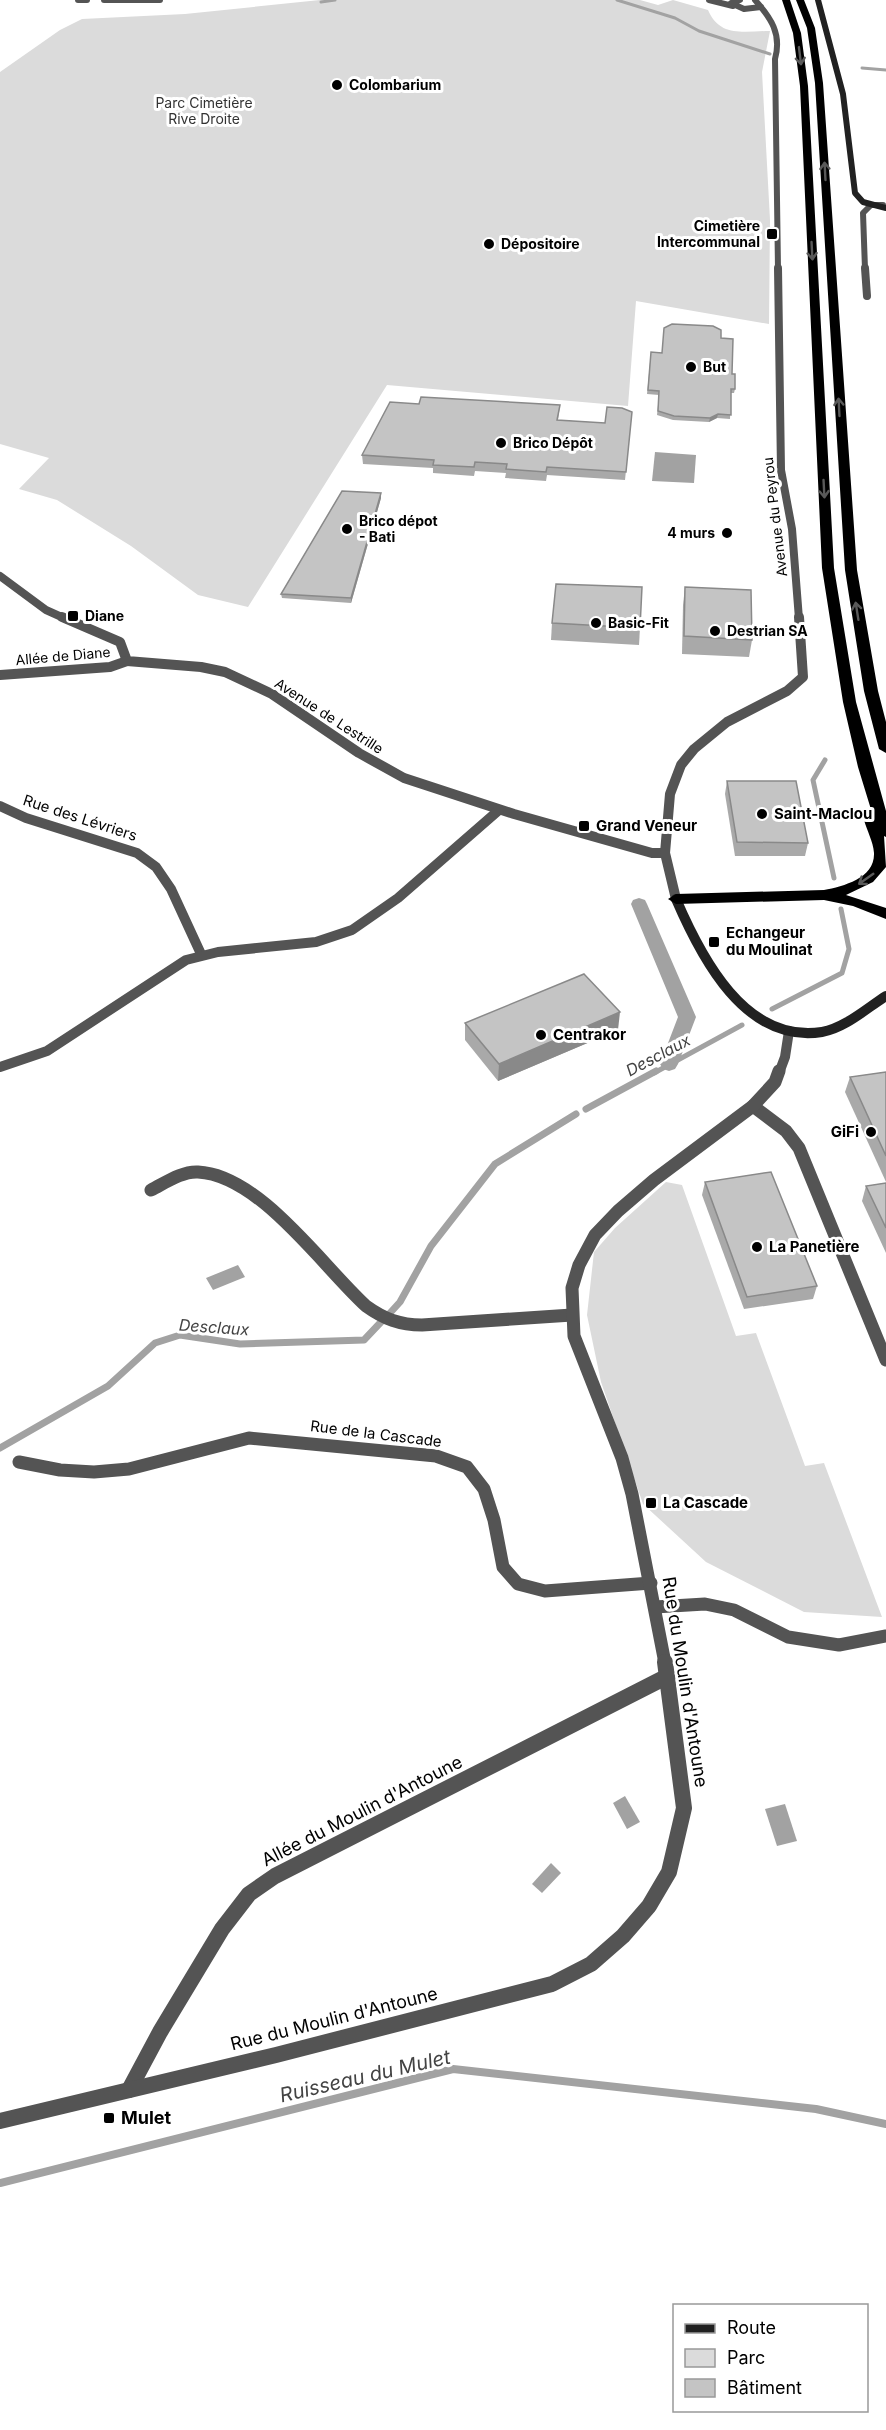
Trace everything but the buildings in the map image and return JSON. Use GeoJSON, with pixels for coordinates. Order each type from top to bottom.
{"type":"FeatureCollection","features":[{"type":"Feature","properties":{"kind":"highway"},"geometry":{"type":"LineString","coordinates":[[786,0],[797,33],[804,86],[828,568],[842,665],[860,754],[886,832]]}},
{"type":"Feature","properties":{"kind":"highway"},"geometry":{"type":"LineString","coordinates":[[800,0],[811,28],[818,73],[851,570],[864,652],[886,749]]}},
{"type":"Feature","properties":{"kind":"highway"},"geometry":{"type":"LineString","coordinates":[[864,652],[886,700]]}},
{"type":"Feature","properties":{"kind":"highway"},"geometry":{"type":"LineString","coordinates":[[676,898],[824,895],[843,891],[870,877],[879,867],[882,858],[847,740],[838,694],[842,665]]}},
{"type":"Feature","properties":{"kind":"highway"},"geometry":{"type":"LineString","coordinates":[[824,895],[857,902],[886,914]]}},
{"type":"Feature","properties":{"kind":"street"},"geometry":{"type":"LineString","coordinates":[[78,0],[87,0]]}},
{"type":"Feature","properties":{"kind":"street"},"geometry":{"type":"LineString","coordinates":[[104,0],[160,0]]}},
{"type":"Feature","properties":{"kind":"street"},"geometry":{"type":"LineString","coordinates":[[709,0],[744,9],[758,3]]}},
{"type":"Feature","properties":{"kind":"street"},"geometry":{"type":"LineString","coordinates":[[733,6],[731,3],[740,0]]}},
{"type":"Feature","properties":{"kind":"street"},"geometry":{"type":"LineString","coordinates":[[818,0],[840,78],[855,180],[854,188],[857,196],[886,206]]}},
{"type":"Feature","properties":{"kind":"street","name":"Avenue du Peyrou"},"geometry":{"type":"LineString","coordinates":[[676,898],[665,853],[670,794],[681,765],[694,749],[727,722],[787,691],[802,677],[792,529],[781,470],[776,59],[778,37],[774,22],[758,3]]}},
{"type":"Feature","properties":{"kind":"street"},"geometry":{"type":"LineString","coordinates":[[867,296],[862,217],[871,202]]}},
{"type":"Feature","properties":{"kind":"street"},"geometry":{"type":"LineString","coordinates":[[0,576],[46,610],[120,642],[127,661]]}},
{"type":"Feature","properties":{"kind":"street","name":"Avenue de Lestrille"},"geometry":{"type":"LineString","coordinates":[[127,661],[145,665],[201,664],[227,672],[275,695],[361,756],[406,779],[499,810],[652,853],[665,853]]}},
{"type":"Feature","properties":{"kind":"street","name":"Allée de Diane"},"geometry":{"type":"LineString","coordinates":[[0,675],[110,667],[127,661]]}},
{"type":"Feature","properties":{"kind":"street","name":"Rue des Lévriers"},"geometry":{"type":"LineString","coordinates":[[0,806],[35,821],[137,853],[156,867],[171,889],[201,954]]}},
{"type":"Feature","properties":{"kind":"street"},"geometry":{"type":"LineString","coordinates":[[0,1067],[47,1051],[186,960],[201,954],[231,949],[316,942],[346,933],[367,922],[398,898],[499,810]]}},
{"type":"Feature","properties":{"kind":"street"},"geometry":{"type":"LineString","coordinates":[[676,898],[691,935],[724,985],[742,1005],[772,1026],[789,1031],[819,1032],[831,1029],[886,996]]}},
{"type":"Feature","properties":{"kind":"street","name":"Rue du Moulin d'Antoune"},"geometry":{"type":"LineString","coordinates":[[0,2121],[129,2091],[552,1984],[591,1964],[623,1936],[649,1906],[669,1872],[684,1808],[668,1676],[651,1583],[622,1458],[574,1336],[573,1288],[595,1235],[618,1211],[654,1180],[753,1106],[775,1082],[782,1068],[789,1031]]}},
{"type":"Feature","properties":{"kind":"street"},"geometry":{"type":"LineString","coordinates":[[753,1106],[786,1131],[799,1148],[886,1360]]}},
{"type":"Feature","properties":{"kind":"street"},"geometry":{"type":"LineString","coordinates":[[151,1190],[180,1176],[195,1172],[210,1172],[225,1176],[246,1189],[304,1240],[358,1298],[376,1313],[397,1323],[423,1324],[572,1315]]}},
{"type":"Feature","properties":{"kind":"street","name":"Rue de la Cascade"},"geometry":{"type":"LineString","coordinates":[[19,1462],[60,1470],[94,1472],[129,1469],[249,1438],[436,1456],[467,1467],[484,1489],[494,1520],[502,1567],[518,1584],[545,1591],[651,1583]]}},
{"type":"Feature","properties":{"kind":"street"},"geometry":{"type":"LineString","coordinates":[[655,1607],[705,1604],[734,1610],[788,1637],[839,1645],[886,1636]]}},
{"type":"Feature","properties":{"kind":"street","name":"Allée du Moulin d'Antoune"},"geometry":{"type":"LineString","coordinates":[[129,2091],[160,2032],[222,1929],[249,1894],[275,1876],[668,1676]]}},
{"type":"Feature","properties":{"kind":"green space","name":"Parc Cimetière Rive Droite"},"geometry":{"type":"Polygon","coordinates":[[[320,0],[640,0],[658,5],[673,0],[708,10],[713,19],[726,29],[742,32],[770,31],[762,72],[770,220],[769,324],[636,301],[628,406],[387,385],[248,607],[198,595],[131,546],[57,500],[19,489],[49,458],[0,444],[0,72],[60,30],[82,19],[185,14],[320,0]]]}},
{"type":"Feature","properties":{"kind":"green space"},"geometry":{"type":"Polygon","coordinates":[[[666,1182],[682,1185],[736,1336],[756,1333],[805,1466],[824,1463],[882,1617],[804,1612],[706,1562],[643,1504],[601,1382],[587,1315],[594,1252],[615,1228],[666,1182]]]}},
{"type":"Feature","properties":{"kind":"shaded area"},"geometry":{"type":"Polygon","coordinates":[[[655,452],[696,455],[694,483],[652,481],[655,452]]]}},
{"type":"Feature","properties":{"kind":"shaded area"},"geometry":{"type":"Polygon","coordinates":[[[238,1265],[245,1277],[213,1290],[206,1278],[238,1265]]]}},
{"type":"Feature","properties":{"kind":"shaded area"},"geometry":{"type":"Polygon","coordinates":[[[625,1796],[640,1822],[627,1829],[613,1803],[625,1796]]]}},
{"type":"Feature","properties":{"kind":"shaded area"},"geometry":{"type":"Polygon","coordinates":[[[785,1804],[797,1841],[777,1846],[765,1809],[785,1804]]]}},
{"type":"Feature","properties":{"kind":"shaded area"},"geometry":{"type":"Polygon","coordinates":[[[551,1863],[561,1873],[542,1893],[532,1884],[551,1863]]]}},
{"type":"Feature","properties":{"kind":"waterway"},"geometry":{"type":"LineString","coordinates":[[321,2],[335,0]]}},
{"type":"Feature","properties":{"kind":"waterway"},"geometry":{"type":"LineString","coordinates":[[617,0],[675,18],[699,31],[770,54]]}},
{"type":"Feature","properties":{"kind":"waterway"},"geometry":{"type":"LineString","coordinates":[[862,68],[886,70]]}},
{"type":"Feature","properties":{"kind":"waterway","name":"Desclaux"},"geometry":{"type":"LineString","coordinates":[[825,760],[813,780],[834,878]]}},
{"type":"Feature","properties":{"kind":"waterway"},"geometry":{"type":"LineString","coordinates":[[639,904],[687,1017],[669,1064]]}},
{"type":"Feature","properties":{"kind":"waterway","name":"Desclaux"},"geometry":{"type":"LineString","coordinates":[[772,1009],[842,973],[849,949],[841,909]]}},
{"type":"Feature","properties":{"kind":"waterway","name":"Desclaux"},"geometry":{"type":"LineString","coordinates":[[654,1073],[742,1025]]}},
{"type":"Feature","properties":{"kind":"waterway","name":"Desclaux"},"geometry":{"type":"LineString","coordinates":[[586,1109],[656,1071]]}},
{"type":"Feature","properties":{"kind":"waterway","name":"Desclaux"},"geometry":{"type":"LineString","coordinates":[[390,1313],[400,1302],[431,1246],[495,1164],[576,1114]]}},
{"type":"Feature","properties":{"kind":"waterway","name":"Desclaux"},"geometry":{"type":"LineString","coordinates":[[0,1448],[108,1386],[155,1343],[180,1335],[240,1344],[364,1340],[381,1322]]}},
{"type":"Feature","properties":{"kind":"waterway","name":"Ruisseau du Mulet"},"geometry":{"type":"LineString","coordinates":[[0,2183],[453,2069],[816,2109],[886,2124]]}},
{"type":"Feature","properties":{"kind":"place","name":"Colombarium"},"geometry":{"type":"Point","coordinates":[337,85]}},
{"type":"Feature","properties":{"kind":"place","name":"Cimetière Intercommunal"},"geometry":{"type":"Point","coordinates":[772,234]}},
{"type":"Feature","properties":{"kind":"place","name":"Dépositoire"},"geometry":{"type":"Point","coordinates":[489,244]}},
{"type":"Feature","properties":{"kind":"place","name":"But"},"geometry":{"type":"Point","coordinates":[691,367]}},
{"type":"Feature","properties":{"kind":"place","name":"Brico Dépôt"},"geometry":{"type":"Point","coordinates":[501,443]}},
{"type":"Feature","properties":{"kind":"place","name":"Brico dépot - Bati"},"geometry":{"type":"Point","coordinates":[347,529]}},
{"type":"Feature","properties":{"kind":"place","name":"4 murs"},"geometry":{"type":"Point","coordinates":[727,533]}},
{"type":"Feature","properties":{"kind":"place","name":"Diane"},"geometry":{"type":"Point","coordinates":[73,616]}},
{"type":"Feature","properties":{"kind":"place","name":"Basic-Fit"},"geometry":{"type":"Point","coordinates":[596,623]}},
{"type":"Feature","properties":{"kind":"place","name":"Destrian SA"},"geometry":{"type":"Point","coordinates":[715,631]}},
{"type":"Feature","properties":{"kind":"place","name":"Saint-Maclou"},"geometry":{"type":"Point","coordinates":[762,814]}},
{"type":"Feature","properties":{"kind":"place","name":"Grand Veneur"},"geometry":{"type":"Point","coordinates":[584,826]}},
{"type":"Feature","properties":{"kind":"place","name":"Echangeur du Moulinat"},"geometry":{"type":"Point","coordinates":[714,942]}},
{"type":"Feature","properties":{"kind":"place","name":"Centrakor"},"geometry":{"type":"Point","coordinates":[541,1035]}},
{"type":"Feature","properties":{"kind":"place","name":"GiFi"},"geometry":{"type":"Point","coordinates":[871,1132]}},
{"type":"Feature","properties":{"kind":"place","name":"La Panetière"},"geometry":{"type":"Point","coordinates":[757,1247]}},
{"type":"Feature","properties":{"kind":"place","name":"La Cascade"},"geometry":{"type":"Point","coordinates":[651,1503]}},
{"type":"Feature","properties":{"kind":"place","name":"Mulet"},"geometry":{"type":"Point","coordinates":[109,2118]}}]}
